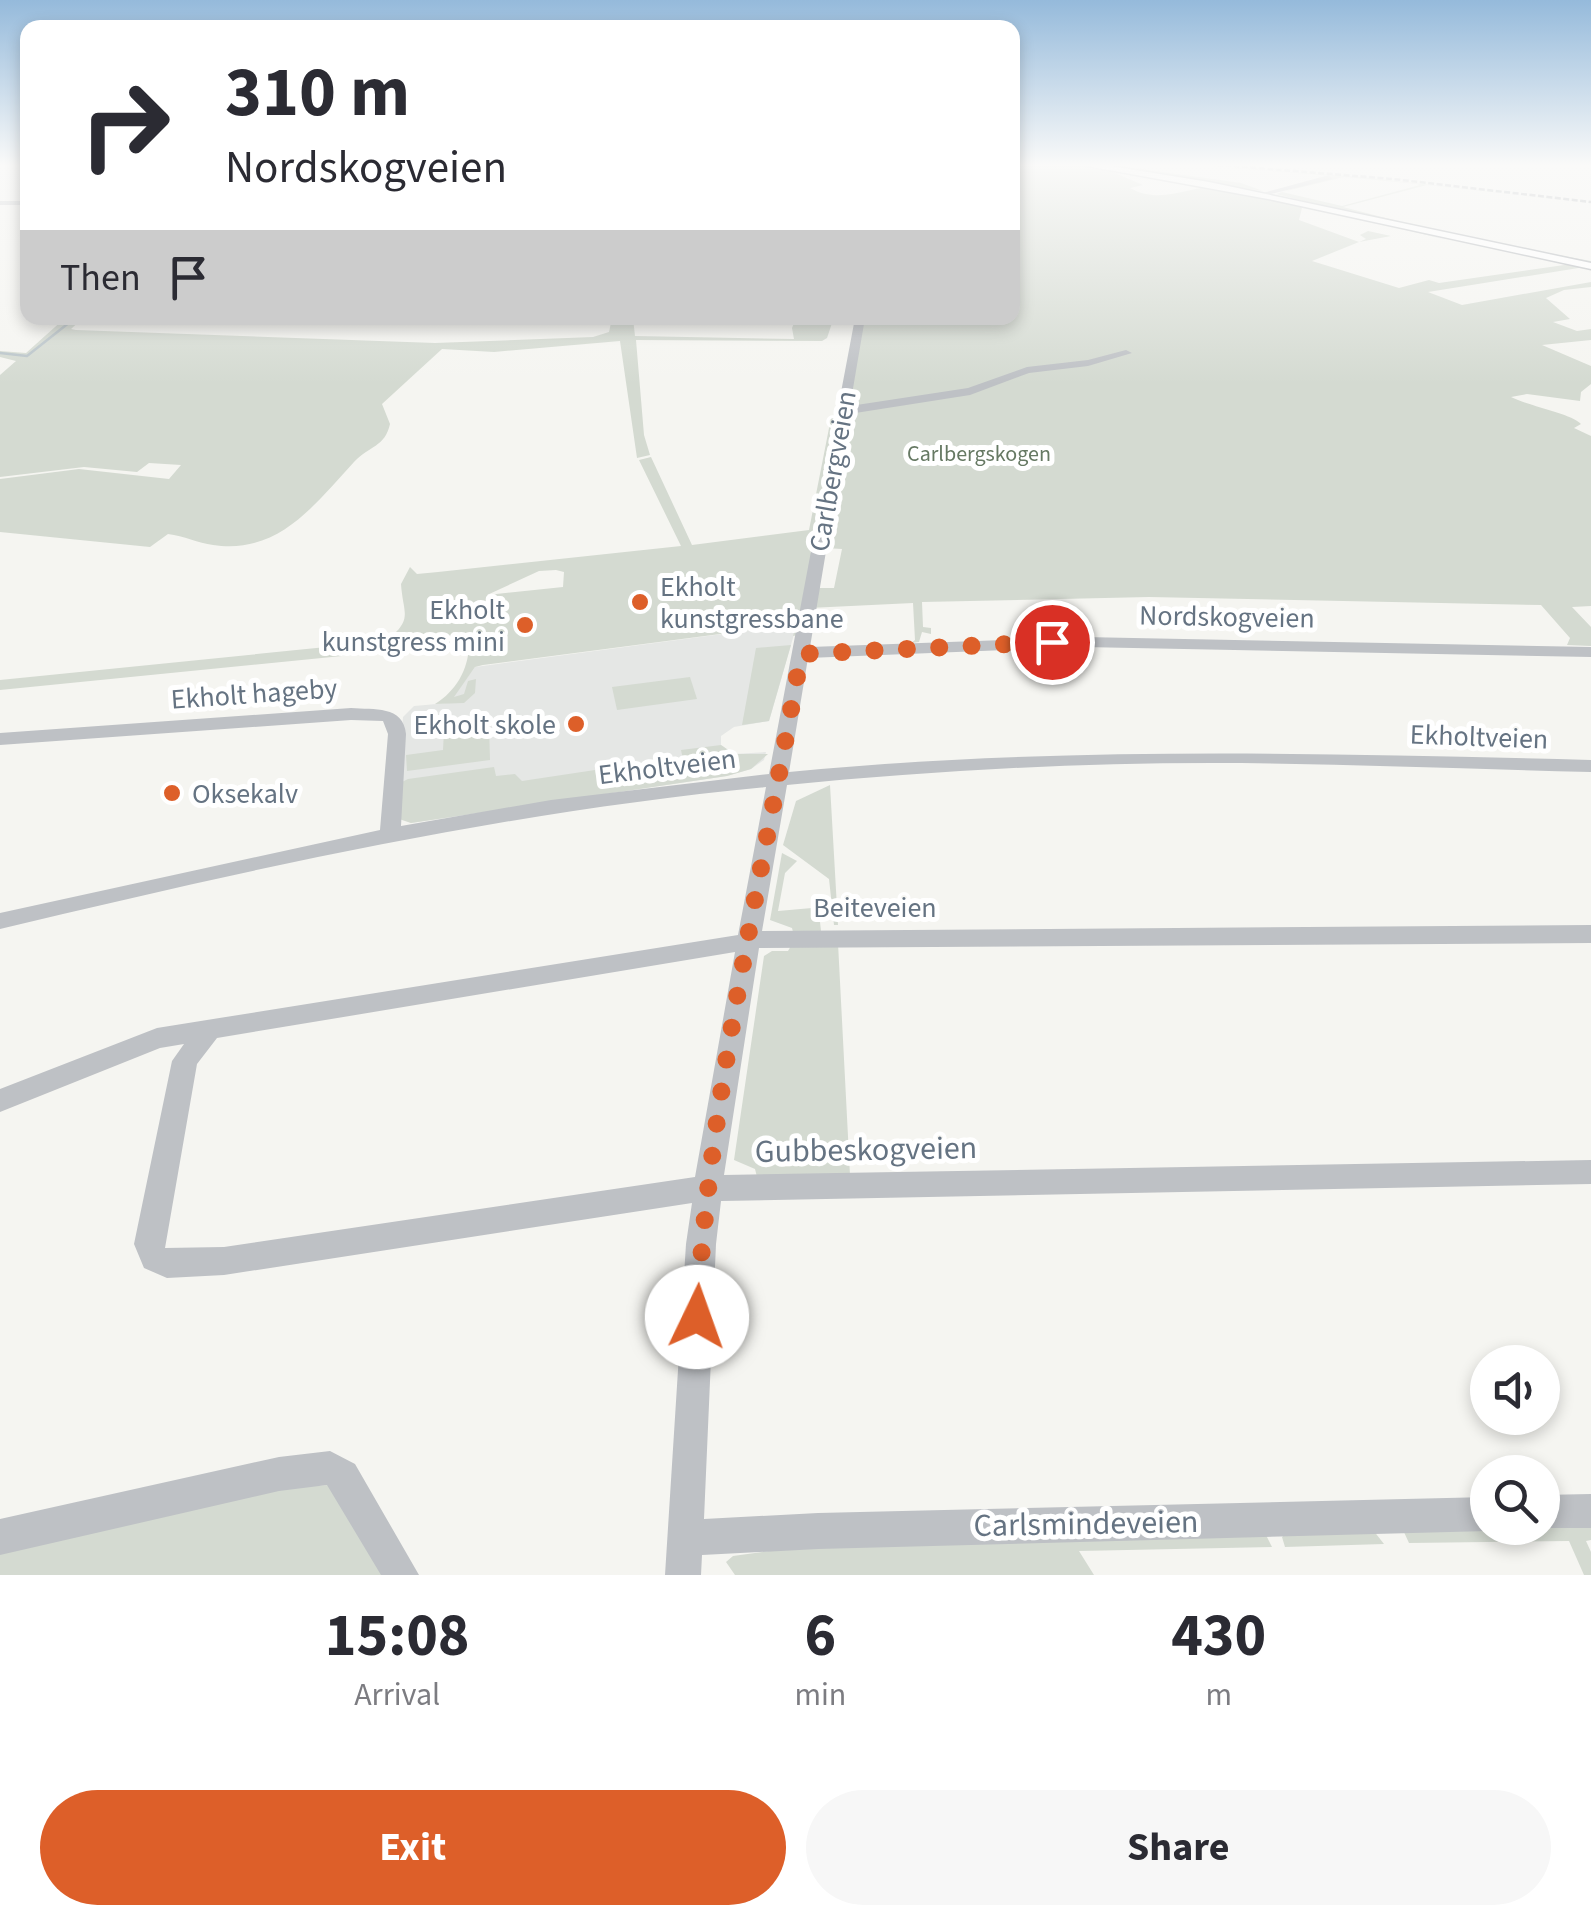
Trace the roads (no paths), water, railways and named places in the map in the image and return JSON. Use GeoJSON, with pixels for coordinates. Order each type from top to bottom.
{"type":"FeatureCollection","features":[{"type":"Feature","properties":{"kind":"main road"},"geometry":{"type":"LineString","coordinates":[[1442,238],[1591,266]]}},
{"type":"Feature","properties":{"kind":"street","name":"Carlbergveien"},"geometry":{"type":"LineString","coordinates":[[683,1575],[700,1244],[707,1188],[859,325]]}},
{"type":"Feature","properties":{"kind":"street"},"geometry":{"type":"LineString","coordinates":[[844,411],[970,392],[1027,370],[1088,363],[1126,353]]}},
{"type":"Feature","properties":{"kind":"street","name":"Nordskogveien"},"geometry":{"type":"LineString","coordinates":[[801,654],[1083,642],[1591,652]]}},
{"type":"Feature","properties":{"kind":"street","name":"Ekholt hageby"},"geometry":{"type":"LineString","coordinates":[[0,738],[351,714],[388,716],[396,725],[397,734],[390,836]]}},
{"type":"Feature","properties":{"kind":"street","name":"Ekholtveien"},"geometry":{"type":"LineString","coordinates":[[0,921],[390,836],[569,806],[780,780],[973,764],[1159,757],[1591,766]]}},
{"type":"Feature","properties":{"kind":"street","name":"Beiteveien"},"geometry":{"type":"LineString","coordinates":[[0,1101],[157,1038],[786,938],[1591,934]]}},
{"type":"Feature","properties":{"kind":"street","name":"Gubbeskogveien"},"geometry":{"type":"LineString","coordinates":[[211,1027],[185,1061],[168,1134],[149,1244],[154,1258],[167,1264],[224,1262],[707,1188],[1591,1172]]}},
{"type":"Feature","properties":{"kind":"street"},"geometry":{"type":"LineString","coordinates":[[0,1537],[260,1478],[330,1468],[343,1476],[401,1575]]}},
{"type":"Feature","properties":{"kind":"street"},"geometry":{"type":"LineString","coordinates":[[1560,1512],[1591,1511]]}},
{"type":"Feature","properties":{"kind":"street","name":"Carlsmindeveien"},"geometry":{"type":"LineString","coordinates":[[686,1538],[818,1530],[1470,1514]]}},
{"type":"Feature","properties":{"kind":"waterway"},"geometry":{"type":"LineString","coordinates":[[0,353],[27,356],[66,325]]}},
{"type":"Feature","properties":{"kind":"place","name":"Ekholt kunstgressbane"},"geometry":{"type":"Point","coordinates":[640,602]}},
{"type":"Feature","properties":{"kind":"place","name":"Ekholt kunstgress mini"},"geometry":{"type":"Point","coordinates":[525,625]}},
{"type":"Feature","properties":{"kind":"place","name":"Ekholt skole"},"geometry":{"type":"Point","coordinates":[576,724]}},
{"type":"Feature","properties":{"kind":"place","name":"Oksekalv"},"geometry":{"type":"Point","coordinates":[172,793]}},
{"type":"Feature","properties":{"kind":"park label","name":"Carlbergskogen"},"geometry":{"type":"Point","coordinates":[979,453]}}]}
